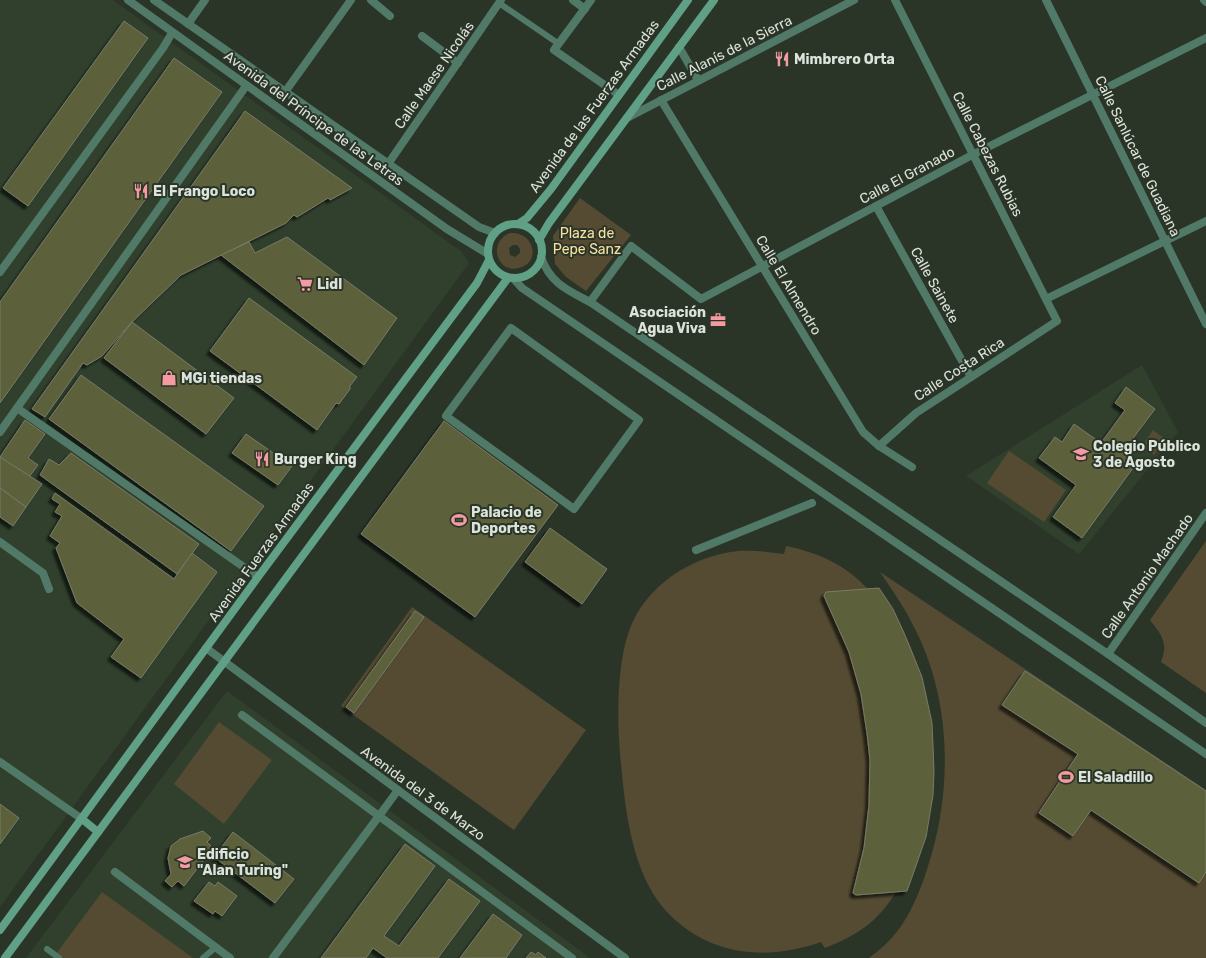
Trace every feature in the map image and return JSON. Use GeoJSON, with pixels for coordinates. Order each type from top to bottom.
{"type":"FeatureCollection","features":[{"type":"Feature","properties":{"kind":"main road","name":"Avenida de las Fuerzas Armadas"},"geometry":{"type":"LineString","coordinates":[[518,224],[527,218],[550,189],[688,0]]}},
{"type":"Feature","properties":{"kind":"main road"},"geometry":{"type":"LineString","coordinates":[[539,240],[549,223],[714,0]]}},
{"type":"Feature","properties":{"kind":"main road"},"geometry":{"type":"LineString","coordinates":[[518,224],[528,228],[539,240],[541,257],[538,266],[531,273],[522,277],[510,278],[496,271],[488,257],[489,243],[495,233],[506,226],[518,224]]}},
{"type":"Feature","properties":{"kind":"main road","name":"Avenida Fuerzas Armadas"},"geometry":{"type":"LineString","coordinates":[[0,930],[258,577],[477,283],[488,257]]}},
{"type":"Feature","properties":{"kind":"main road"},"geometry":{"type":"LineString","coordinates":[[5,958],[224,661],[510,278]]}},
{"type":"Feature","properties":{"kind":"main road"},"geometry":{"type":"LineString","coordinates":[[82,819],[98,832]]}},
{"type":"Feature","properties":{"kind":"street","name":"Avenida del Príncipe de las Letras"},"geometry":{"type":"LineString","coordinates":[[128,0],[447,230],[488,257]]}},
{"type":"Feature","properties":{"kind":"street","name":"Avenida del Príncipe de las Letras"},"geometry":{"type":"LineString","coordinates":[[154,0],[479,227],[495,233]]}},
{"type":"Feature","properties":{"kind":"street"},"geometry":{"type":"LineString","coordinates":[[188,24],[205,0]]}},
{"type":"Feature","properties":{"kind":"street"},"geometry":{"type":"LineString","coordinates":[[285,92],[351,0]]}},
{"type":"Feature","properties":{"kind":"street"},"geometry":{"type":"LineString","coordinates":[[371,0],[390,16]]}},
{"type":"Feature","properties":{"kind":"street"},"geometry":{"type":"LineString","coordinates":[[573,0],[584,9]]}},
{"type":"Feature","properties":{"kind":"street"},"geometry":{"type":"LineString","coordinates":[[591,0],[554,50],[619,95]]}},
{"type":"Feature","properties":{"kind":"street","name":"Calle Alanís de la Sierra"},"geometry":{"type":"LineString","coordinates":[[627,118],[854,0]]}},
{"type":"Feature","properties":{"kind":"street","name":"Calle Cabezas Rubias"},"geometry":{"type":"LineString","coordinates":[[895,0],[1058,321]]}},
{"type":"Feature","properties":{"kind":"street","name":"Calle Sanlúcar de Guadiana"},"geometry":{"type":"LineString","coordinates":[[1046,0],[1094,94],[1206,324]]}},
{"type":"Feature","properties":{"kind":"street","name":"Calle Maese Nicolás"},"geometry":{"type":"LineString","coordinates":[[388,164],[500,1]]}},
{"type":"Feature","properties":{"kind":"street"},"geometry":{"type":"LineString","coordinates":[[0,272],[163,48],[172,33]]}},
{"type":"Feature","properties":{"kind":"street"},"geometry":{"type":"LineString","coordinates":[[422,36],[458,64]]}},
{"type":"Feature","properties":{"kind":"street","name":"Calle El Granado"},"geometry":{"type":"LineString","coordinates":[[590,302],[631,246],[701,299],[974,154],[1206,38]]}},
{"type":"Feature","properties":{"kind":"street"},"geometry":{"type":"LineString","coordinates":[[679,47],[698,80]]}},
{"type":"Feature","properties":{"kind":"street"},"geometry":{"type":"LineString","coordinates":[[0,432],[246,86]]}},
{"type":"Feature","properties":{"kind":"street","name":"Calle El Almendro"},"geometry":{"type":"LineString","coordinates":[[661,100],[863,432],[879,446],[912,467]]}},
{"type":"Feature","properties":{"kind":"street","name":"Calle Sainete"},"geometry":{"type":"LineString","coordinates":[[876,206],[971,377]]}},
{"type":"Feature","properties":{"kind":"street"},"geometry":{"type":"LineString","coordinates":[[1046,299],[1206,221]]}},
{"type":"Feature","properties":{"kind":"street"},"geometry":{"type":"LineString","coordinates":[[541,257],[550,277],[568,291],[590,302],[1108,654],[1206,723]]}},
{"type":"Feature","properties":{"kind":"street"},"geometry":{"type":"LineString","coordinates":[[510,278],[522,288],[1206,754]]}},
{"type":"Feature","properties":{"kind":"street","name":"Calle Costa Rica"},"geometry":{"type":"LineString","coordinates":[[879,446],[916,413],[1058,321]]}},
{"type":"Feature","properties":{"kind":"street"},"geometry":{"type":"LineString","coordinates":[[511,328],[638,420],[574,509],[446,416],[511,328]]}},
{"type":"Feature","properties":{"kind":"street"},"geometry":{"type":"LineString","coordinates":[[17,408],[258,577]]}},
{"type":"Feature","properties":{"kind":"street"},"geometry":{"type":"LineString","coordinates":[[696,550],[812,503]]}},
{"type":"Feature","properties":{"kind":"street","name":"Calle Antonio Machado"},"geometry":{"type":"LineString","coordinates":[[1108,654],[1206,513]]}},
{"type":"Feature","properties":{"kind":"street"},"geometry":{"type":"LineString","coordinates":[[0,542],[43,573],[49,589]]}},
{"type":"Feature","properties":{"kind":"street","name":"Avenida del 3 de Marzo"},"geometry":{"type":"LineString","coordinates":[[206,648],[625,958]]}},
{"type":"Feature","properties":{"kind":"street"},"geometry":{"type":"LineString","coordinates":[[242,715],[572,958]]}},
{"type":"Feature","properties":{"kind":"street"},"geometry":{"type":"LineString","coordinates":[[0,762],[82,819]]}},
{"type":"Feature","properties":{"kind":"street"},"geometry":{"type":"LineString","coordinates":[[273,958],[398,790]]}},
{"type":"Feature","properties":{"kind":"street"},"geometry":{"type":"LineString","coordinates":[[115,872],[230,958]]}},
{"type":"Feature","properties":{"kind":"lane"},"geometry":{"type":"LineString","coordinates":[[500,1],[558,44]]}},
{"type":"Feature","properties":{"kind":"lane"},"geometry":{"type":"LineString","coordinates":[[203,958],[216,947]]}},
{"type":"Feature","properties":{"kind":"lane"},"geometry":{"type":"LineString","coordinates":[[47,949],[59,958]]}},
{"type":"Feature","properties":{"kind":"shaded area"},"geometry":{"type":"Polygon","coordinates":[[[0,0],[113,0],[462,252],[469,263],[0,907],[0,0]]]}},
{"type":"Feature","properties":{"kind":"shaded area","name":"Colegio Público 3 de Agosto"},"geometry":{"type":"Polygon","coordinates":[[[1142,365],[1178,432],[1079,554],[966,476],[1142,365]]]}},
{"type":"Feature","properties":{"kind":"shaded area"},"geometry":{"type":"Polygon","coordinates":[[[227,691],[590,958],[26,958],[227,691]]]}},
{"type":"Feature","properties":{"kind":"green space","name":"Plaza de Pepe Sanz"},"geometry":{"type":"Polygon","coordinates":[[[580,198],[631,235],[586,291],[566,277],[555,264],[553,236],[580,198]]]}},
{"type":"Feature","properties":{"kind":"green space"},"geometry":{"type":"Polygon","coordinates":[[[510,233],[525,237],[532,248],[533,254],[531,260],[526,265],[511,269],[500,262],[497,250],[503,237],[510,233]],[[513,245],[509,248],[510,255],[515,257],[520,253],[520,249],[517,245],[513,245]]]}},
{"type":"Feature","properties":{"kind":"green space"},"geometry":{"type":"Polygon","coordinates":[[[1153,430],[1165,439],[1154,455],[1142,446],[1153,430]]]}},
{"type":"Feature","properties":{"kind":"green space"},"geometry":{"type":"Polygon","coordinates":[[[1009,451],[1066,490],[1044,522],[987,483],[1009,451]]]}},
{"type":"Feature","properties":{"kind":"green space"},"geometry":{"type":"Polygon","coordinates":[[[1206,541],[1206,693],[1161,662],[1164,649],[1163,639],[1150,620],[1206,541]]]}},
{"type":"Feature","properties":{"kind":"green space"},"geometry":{"type":"Polygon","coordinates":[[[786,546],[820,556],[840,566],[867,588],[879,588],[900,623],[916,660],[927,697],[933,735],[934,774],[930,813],[921,852],[907,891],[896,892],[889,903],[874,920],[857,933],[825,948],[821,942],[786,951],[769,953],[751,952],[734,950],[701,938],[685,928],[671,916],[654,896],[651,890],[633,845],[624,796],[618,715],[620,679],[629,631],[636,615],[646,600],[658,587],[672,576],[703,559],[738,551],[761,551],[784,554],[786,546]]]}},
{"type":"Feature","properties":{"kind":"green space","name":"El Saladillo"},"geometry":{"type":"Polygon","coordinates":[[[880,572],[1206,790],[1206,958],[869,958],[886,944],[903,923],[910,912],[925,877],[938,826],[943,798],[945,769],[941,712],[936,684],[916,631],[880,572]]]}},
{"type":"Feature","properties":{"kind":"green space"},"geometry":{"type":"Polygon","coordinates":[[[412,607],[586,730],[514,830],[341,706],[412,607]]]}},
{"type":"Feature","properties":{"kind":"green space"},"geometry":{"type":"Polygon","coordinates":[[[219,722],[272,760],[224,824],[174,784],[219,722]]]}},
{"type":"Feature","properties":{"kind":"green space"},"geometry":{"type":"Polygon","coordinates":[[[102,892],[193,958],[53,958],[102,892]]]}},
{"type":"Feature","properties":{"kind":"building"},"geometry":{"type":"Polygon","coordinates":[[[124,21],[148,38],[28,206],[3,188],[124,21]]]}},
{"type":"Feature","properties":{"kind":"building"},"geometry":{"type":"Polygon","coordinates":[[[174,58],[222,92],[0,403],[0,302],[174,58]]]}},
{"type":"Feature","properties":{"kind":"building"},"geometry":{"type":"Polygon","coordinates":[[[245,111],[352,188],[330,200],[328,198],[297,217],[294,215],[286,223],[181,275],[132,322],[102,356],[87,365],[83,363],[45,417],[32,409],[245,111]]]}},
{"type":"Feature","properties":{"kind":"building","name":"Lidl"},"geometry":{"type":"Polygon","coordinates":[[[287,237],[397,318],[364,365],[221,255],[249,242],[255,253],[287,237]]]}},
{"type":"Feature","properties":{"kind":"building"},"geometry":{"type":"Polygon","coordinates":[[[249,298],[357,377],[339,404],[336,403],[317,430],[210,351],[249,298]]]}},
{"type":"Feature","properties":{"kind":"building","name":"MGi tiendas"},"geometry":{"type":"Polygon","coordinates":[[[132,322],[234,398],[206,434],[104,358],[132,322]]]}},
{"type":"Feature","properties":{"kind":"building"},"geometry":{"type":"Polygon","coordinates":[[[81,375],[264,506],[231,551],[49,419],[81,375]]]}},
{"type":"Feature","properties":{"kind":"building"},"geometry":{"type":"Polygon","coordinates":[[[1126,387],[1155,409],[1125,449],[1130,453],[1127,458],[1136,464],[1082,538],[1053,517],[1076,485],[1039,458],[1055,437],[1062,442],[1074,424],[1101,443],[1125,410],[1115,403],[1126,387]]]}},
{"type":"Feature","properties":{"kind":"building"},"geometry":{"type":"Polygon","coordinates":[[[25,420],[45,434],[28,458],[38,465],[29,477],[0,457],[25,420]]]}},
{"type":"Feature","properties":{"kind":"building","name":"Palacio de Deportes"},"geometry":{"type":"Polygon","coordinates":[[[444,421],[558,505],[475,617],[361,534],[444,421]]]}},
{"type":"Feature","properties":{"kind":"building","name":"Burger King"},"geometry":{"type":"Polygon","coordinates":[[[246,434],[292,466],[278,485],[232,453],[246,434]]]}},
{"type":"Feature","properties":{"kind":"building"},"geometry":{"type":"Polygon","coordinates":[[[71,453],[199,544],[177,574],[40,475],[49,459],[59,465],[71,453]]]}},
{"type":"Feature","properties":{"kind":"building"},"geometry":{"type":"Polygon","coordinates":[[[0,457],[42,484],[26,507],[0,488],[0,457]]]}},
{"type":"Feature","properties":{"kind":"building"},"geometry":{"type":"Polygon","coordinates":[[[0,488],[26,507],[13,526],[0,517],[0,488]]]}},
{"type":"Feature","properties":{"kind":"building"},"geometry":{"type":"Polygon","coordinates":[[[55,493],[174,579],[192,553],[217,572],[141,678],[111,657],[124,639],[77,603],[56,548],[60,543],[50,536],[62,516],[55,512],[60,504],[52,499],[55,493]]]}},
{"type":"Feature","properties":{"kind":"building"},"geometry":{"type":"Polygon","coordinates":[[[550,528],[607,569],[582,604],[525,562],[550,528]]]}},
{"type":"Feature","properties":{"kind":"building"},"geometry":{"type":"Polygon","coordinates":[[[879,588],[893,609],[922,677],[932,723],[934,771],[933,795],[926,837],[907,891],[856,895],[853,893],[864,848],[869,805],[870,760],[861,694],[849,652],[824,596],[826,592],[879,588]]]}},
{"type":"Feature","properties":{"kind":"building"},"geometry":{"type":"Polygon","coordinates":[[[415,611],[424,617],[354,713],[346,707],[415,611]]]}},
{"type":"Feature","properties":{"kind":"building","name":"El Saladillo"},"geometry":{"type":"Polygon","coordinates":[[[1025,671],[1206,791],[1206,872],[1199,883],[1091,810],[1073,836],[1039,813],[1078,754],[1002,705],[1025,671]]]}},
{"type":"Feature","properties":{"kind":"building"},"geometry":{"type":"Polygon","coordinates":[[[0,804],[19,818],[0,844],[0,804]]]}},
{"type":"Feature","properties":{"kind":"building","name":"Edificio \"Alan Turing\""},"geometry":{"type":"Polygon","coordinates":[[[203,831],[211,838],[207,842],[213,848],[184,886],[178,881],[172,887],[165,881],[171,874],[168,858],[171,846],[180,839],[203,831]]]}},
{"type":"Feature","properties":{"kind":"building"},"geometry":{"type":"Polygon","coordinates":[[[233,832],[294,879],[275,903],[214,857],[233,832]]]}},
{"type":"Feature","properties":{"kind":"building"},"geometry":{"type":"Polygon","coordinates":[[[405,844],[435,866],[384,936],[399,946],[449,879],[480,901],[438,958],[387,958],[373,948],[366,958],[321,958],[405,844]]]}},
{"type":"Feature","properties":{"kind":"building"},"geometry":{"type":"Polygon","coordinates":[[[209,882],[215,886],[218,882],[237,896],[222,916],[215,911],[213,914],[194,901],[209,882]]]}},
{"type":"Feature","properties":{"kind":"building"},"geometry":{"type":"Polygon","coordinates":[[[493,914],[522,935],[506,958],[460,958],[493,914]]]}},
{"type":"Feature","properties":{"kind":"building"},"geometry":{"type":"Polygon","coordinates":[[[531,952],[536,955],[538,952],[546,958],[526,958],[531,952]]]}},
{"type":"Feature","properties":{"kind":"place","name":"Mimbrero Orta"},"geometry":{"type":"Point","coordinates":[782,59]}},
{"type":"Feature","properties":{"kind":"place","name":"El Frango Loco"},"geometry":{"type":"Point","coordinates":[141,191]}},
{"type":"Feature","properties":{"kind":"place","name":"Lidl"},"geometry":{"type":"Point","coordinates":[305,284]}},
{"type":"Feature","properties":{"kind":"place","name":"Asociación Agua Viva"},"geometry":{"type":"Point","coordinates":[718,320]}},
{"type":"Feature","properties":{"kind":"place","name":"MGi tiendas"},"geometry":{"type":"Point","coordinates":[169,378]}},
{"type":"Feature","properties":{"kind":"place","name":"Colegio Público 3 de Agosto"},"geometry":{"type":"Point","coordinates":[1081,454]}},
{"type":"Feature","properties":{"kind":"place","name":"Burger King"},"geometry":{"type":"Point","coordinates":[262,459]}},
{"type":"Feature","properties":{"kind":"place","name":"Palacio de Deportes"},"geometry":{"type":"Point","coordinates":[459,520]}},
{"type":"Feature","properties":{"kind":"place","name":"El Saladillo"},"geometry":{"type":"Point","coordinates":[1066,777]}},
{"type":"Feature","properties":{"kind":"place","name":"Edificio \"Alan Turing\""},"geometry":{"type":"Point","coordinates":[185,862]}}]}
